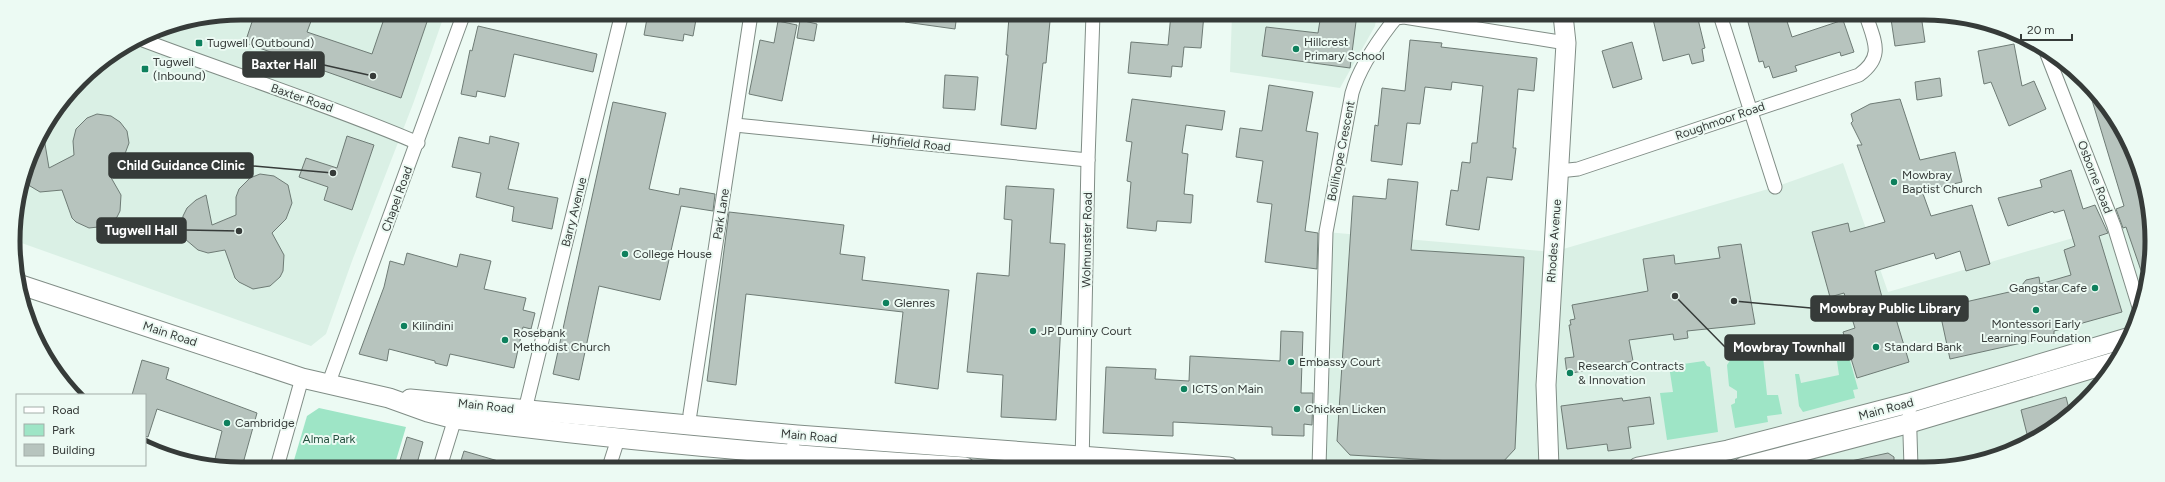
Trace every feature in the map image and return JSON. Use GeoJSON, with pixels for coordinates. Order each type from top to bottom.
{"type":"FeatureCollection","features":[{"type":"Feature","properties":{"kind":"main road","name":"Rhodes Avenue"},"geometry":{"type":"LineString","coordinates":[[1549,462],[1546,385],[1566,43],[1564,20]]}},
{"type":"Feature","properties":{"kind":"main road","name":"Main Road"},"geometry":{"type":"LineString","coordinates":[[25,286],[302,378],[328,385],[457,411],[618,439],[789,461],[815,462]]}},
{"type":"Feature","properties":{"kind":"main road","name":"Main Road"},"geometry":{"type":"LineString","coordinates":[[1664,462],[1728,450],[1909,403],[2122,338]]}},
{"type":"Feature","properties":{"kind":"main road"},"geometry":{"type":"LineString","coordinates":[[2086,350],[2091,369]]}},
{"type":"Feature","properties":{"kind":"main road","name":"Main Road"},"geometry":{"type":"LineString","coordinates":[[1762,462],[1910,423],[2108,364]]}},
{"type":"Feature","properties":{"kind":"main road"},"geometry":{"type":"LineString","coordinates":[[1952,390],[1957,409]]}},
{"type":"Feature","properties":{"kind":"main road","name":"Main Road"},"geometry":{"type":"LineString","coordinates":[[457,411],[525,410],[797,435],[965,462],[1082,462]]}},
{"type":"Feature","properties":{"kind":"street","name":"Chapel Road"},"geometry":{"type":"LineString","coordinates":[[328,385],[418,143],[462,20]]}},
{"type":"Feature","properties":{"kind":"street","name":"Barry Avenue"},"geometry":{"type":"LineString","coordinates":[[525,410],[620,20]]}},
{"type":"Feature","properties":{"kind":"street","name":"Park Lane"},"geometry":{"type":"LineString","coordinates":[[690,414],[750,20]]}},
{"type":"Feature","properties":{"kind":"street","name":"Wolmunster Road"},"geometry":{"type":"LineString","coordinates":[[1082,462],[1088,160],[1093,20]]}},
{"type":"Feature","properties":{"kind":"street","name":"Bollihope Crescent"},"geometry":{"type":"LineString","coordinates":[[1319,462],[1326,232],[1352,93],[1360,74],[1394,20]]}},
{"type":"Feature","properties":{"kind":"street","name":"Bollihope Crescent"},"geometry":{"type":"LineString","coordinates":[[1423,20],[1566,43]]}},
{"type":"Feature","properties":{"kind":"street"},"geometry":{"type":"LineString","coordinates":[[1722,20],[1775,187]]}},
{"type":"Feature","properties":{"kind":"street","name":"Roughmoor Road"},"geometry":{"type":"LineString","coordinates":[[1559,171],[1578,169],[1859,75],[1870,67],[1875,59],[1873,36],[1868,20]]}},
{"type":"Feature","properties":{"kind":"street","name":"Baxter Road"},"geometry":{"type":"LineString","coordinates":[[146,41],[225,72],[329,107],[418,143]]}},
{"type":"Feature","properties":{"kind":"street","name":"Osborne Road"},"geometry":{"type":"LineString","coordinates":[[2047,57],[2114,226],[2137,299]]}},
{"type":"Feature","properties":{"kind":"street","name":"Highfield Road"},"geometry":{"type":"LineString","coordinates":[[735,125],[1088,160]]}},
{"type":"Feature","properties":{"kind":"street"},"geometry":{"type":"LineString","coordinates":[[278,462],[302,378]]}},
{"type":"Feature","properties":{"kind":"street"},"geometry":{"type":"LineString","coordinates":[[1909,403],[1911,462]]}},
{"type":"Feature","properties":{"kind":"street"},"geometry":{"type":"LineString","coordinates":[[442,462],[457,411]]}},
{"type":"Feature","properties":{"kind":"street"},"geometry":{"type":"LineString","coordinates":[[789,461],[797,435]]}},
{"type":"Feature","properties":{"kind":"street"},"geometry":{"type":"LineString","coordinates":[[611,462],[618,439]]}},
{"type":"Feature","properties":{"kind":"shaded area"},"geometry":{"type":"Polygon","coordinates":[[[227,20],[443,20],[413,104],[352,261],[326,334],[311,346],[20,242],[20,227],[24,198],[37,156],[57,118],[75,95],[95,75],[118,57],[130,50],[170,32],[198,24],[227,20]]]}},
{"type":"Feature","properties":{"kind":"shaded area","name":"Hillcrest Primary School"},"geometry":{"type":"Polygon","coordinates":[[[1232,20],[1376,20],[1375,26],[1340,88],[1230,72],[1232,20]]]}},
{"type":"Feature","properties":{"kind":"shaded area"},"geometry":{"type":"Polygon","coordinates":[[[1843,163],[1888,292],[2114,226],[2143,215],[2145,255],[2143,270],[2141,284],[2128,326],[2108,364],[2090,387],[2070,407],[2047,425],[2022,439],[1995,450],[1967,458],[1938,462],[1319,462],[1326,232],[1553,252],[1775,187],[1843,163]]]}},
{"type":"Feature","properties":{"kind":"green space"},"geometry":{"type":"Polygon","coordinates":[[[1755,338],[1761,338],[1767,395],[1778,395],[1782,414],[1767,416],[1768,422],[1735,428],[1731,405],[1735,403],[1737,391],[1729,386],[1727,365],[1731,359],[1757,356],[1755,338]]]}},
{"type":"Feature","properties":{"kind":"green space"},"geometry":{"type":"Polygon","coordinates":[[[1849,357],[1858,389],[1853,390],[1855,398],[1803,412],[1799,406],[1795,374],[1799,374],[1801,383],[1839,375],[1837,361],[1849,357]]]}},
{"type":"Feature","properties":{"kind":"green space"},"geometry":{"type":"Polygon","coordinates":[[[1704,361],[1707,366],[1710,367],[1718,432],[1667,440],[1660,393],[1673,392],[1669,366],[1704,361]]]}},
{"type":"Feature","properties":{"kind":"green space","name":"Alma Park"},"geometry":{"type":"Polygon","coordinates":[[[319,408],[406,427],[396,462],[293,462],[307,416],[319,408]]]}},
{"type":"Feature","properties":{"kind":"building"},"geometry":{"type":"Polygon","coordinates":[[[253,20],[311,20],[307,32],[372,54],[384,20],[428,20],[401,98],[245,43],[253,20]]]}},
{"type":"Feature","properties":{"kind":"building"},"geometry":{"type":"Polygon","coordinates":[[[647,20],[696,20],[693,36],[684,34],[683,41],[644,35],[647,20]]]}},
{"type":"Feature","properties":{"kind":"building"},"geometry":{"type":"Polygon","coordinates":[[[800,20],[817,24],[814,41],[797,38],[800,20]]]}},
{"type":"Feature","properties":{"kind":"building"},"geometry":{"type":"Polygon","coordinates":[[[905,20],[956,20],[955,29],[905,22],[905,20]]]}},
{"type":"Feature","properties":{"kind":"building"},"geometry":{"type":"Polygon","coordinates":[[[1009,20],[1050,21],[1046,63],[1043,63],[1036,129],[1001,125],[1008,55],[1006,55],[1009,20]]]}},
{"type":"Feature","properties":{"kind":"building"},"geometry":{"type":"Polygon","coordinates":[[[1170,20],[1203,20],[1201,48],[1184,47],[1182,67],[1172,66],[1171,77],[1128,73],[1131,42],[1168,45],[1170,20]]]}},
{"type":"Feature","properties":{"kind":"building"},"geometry":{"type":"Polygon","coordinates":[[[1320,20],[1356,20],[1350,68],[1262,56],[1266,27],[1318,33],[1320,20]]]}},
{"type":"Feature","properties":{"kind":"building"},"geometry":{"type":"Polygon","coordinates":[[[1653,20],[1698,20],[1705,48],[1702,49],[1704,61],[1692,64],[1689,54],[1663,61],[1653,20]]]}},
{"type":"Feature","properties":{"kind":"building"},"geometry":{"type":"Polygon","coordinates":[[[1747,20],[1787,20],[1792,37],[1843,20],[1854,52],[1841,56],[1840,52],[1795,66],[1797,71],[1773,78],[1769,66],[1765,68],[1763,61],[1759,62],[1747,20]]]}},
{"type":"Feature","properties":{"kind":"building"},"geometry":{"type":"Polygon","coordinates":[[[1891,20],[1922,20],[1925,42],[1895,46],[1891,20]]]}},
{"type":"Feature","properties":{"kind":"building"},"geometry":{"type":"Polygon","coordinates":[[[778,21],[797,25],[782,101],[749,94],[760,40],[774,43],[778,21]]]}},
{"type":"Feature","properties":{"kind":"building"},"geometry":{"type":"Polygon","coordinates":[[[478,26],[597,54],[593,72],[514,54],[505,97],[477,91],[476,97],[461,94],[470,50],[472,51],[478,26]]]}},
{"type":"Feature","properties":{"kind":"building"},"geometry":{"type":"Polygon","coordinates":[[[1410,40],[1442,43],[1441,47],[1537,58],[1534,91],[1518,89],[1513,148],[1516,148],[1512,180],[1487,177],[1479,230],[1446,225],[1451,190],[1458,191],[1462,162],[1470,163],[1472,143],[1477,143],[1483,86],[1452,82],[1451,90],[1425,87],[1420,124],[1407,123],[1402,165],[1371,161],[1375,125],[1378,126],[1382,88],[1405,91],[1410,40]]]}},
{"type":"Feature","properties":{"kind":"building"},"geometry":{"type":"Polygon","coordinates":[[[1632,42],[1642,79],[1613,88],[1602,51],[1632,42]]]}},
{"type":"Feature","properties":{"kind":"building"},"geometry":{"type":"Polygon","coordinates":[[[2014,44],[2022,86],[2034,81],[2046,109],[2009,126],[1991,82],[1984,84],[1978,51],[2014,44]]]}},
{"type":"Feature","properties":{"kind":"building"},"geometry":{"type":"Polygon","coordinates":[[[945,75],[978,77],[975,110],[943,108],[945,75]]]}},
{"type":"Feature","properties":{"kind":"building"},"geometry":{"type":"Polygon","coordinates":[[[1940,78],[1942,96],[1917,100],[1915,82],[1940,78]]]}},
{"type":"Feature","properties":{"kind":"building"},"geometry":{"type":"Polygon","coordinates":[[[1269,85],[1313,92],[1306,131],[1318,133],[1305,231],[1318,233],[1317,269],[1265,262],[1272,204],[1257,202],[1263,161],[1236,157],[1240,128],[1262,131],[1269,85]]]}},
{"type":"Feature","properties":{"kind":"building"},"geometry":{"type":"Polygon","coordinates":[[[2091,96],[2108,118],[2122,143],[2133,170],[2141,198],[2145,227],[2145,255],[2142,274],[2126,227],[2123,228],[2116,209],[2124,206],[2091,96]]]}},
{"type":"Feature","properties":{"kind":"building"},"geometry":{"type":"Polygon","coordinates":[[[1132,99],[1225,111],[1222,130],[1186,125],[1182,153],[1188,154],[1184,194],[1193,195],[1191,223],[1157,221],[1156,231],[1127,228],[1131,182],[1127,181],[1132,142],[1126,141],[1132,99]]]}},
{"type":"Feature","properties":{"kind":"building"},"geometry":{"type":"Polygon","coordinates":[[[1900,99],[1920,160],[1955,152],[1962,182],[1922,191],[1931,216],[1972,205],[1990,264],[1966,271],[1960,251],[1936,259],[1934,253],[1875,271],[1883,301],[1890,299],[1909,362],[1857,378],[1843,332],[1855,328],[1844,293],[1830,297],[1812,232],[1848,223],[1850,232],[1885,222],[1857,145],[1862,145],[1851,123],[1853,121],[1851,114],[1870,104],[1900,99]]]}},
{"type":"Feature","properties":{"kind":"building","name":"College House"},"geometry":{"type":"Polygon","coordinates":[[[613,102],[666,113],[649,189],[679,195],[680,188],[715,194],[713,211],[681,206],[660,300],[599,286],[579,380],[553,374],[613,102]]]}},
{"type":"Feature","properties":{"kind":"building"},"geometry":{"type":"Polygon","coordinates":[[[97,114],[111,116],[120,122],[127,131],[129,143],[123,159],[109,174],[121,195],[120,211],[117,217],[107,226],[89,228],[76,222],[72,218],[62,190],[40,192],[28,185],[37,156],[44,140],[49,168],[74,155],[73,141],[76,129],[87,118],[97,114]]]}},
{"type":"Feature","properties":{"kind":"building"},"geometry":{"type":"Polygon","coordinates":[[[347,136],[374,145],[352,210],[324,200],[328,187],[299,177],[306,158],[337,168],[347,136]]]}},
{"type":"Feature","properties":{"kind":"building"},"geometry":{"type":"Polygon","coordinates":[[[490,136],[519,143],[508,189],[558,198],[552,229],[512,221],[514,207],[476,197],[481,173],[452,167],[459,137],[489,144],[490,136]]]}},
{"type":"Feature","properties":{"kind":"building"},"geometry":{"type":"Polygon","coordinates":[[[2071,170],[2083,209],[2095,205],[2108,233],[2099,236],[2122,312],[2054,331],[2054,334],[2035,340],[1950,359],[1939,308],[2018,290],[2026,280],[2039,277],[2040,284],[2071,275],[2064,250],[2075,246],[2064,210],[2054,213],[2053,211],[2008,226],[1998,198],[2042,187],[2040,180],[2071,170]]]}},
{"type":"Feature","properties":{"kind":"building"},"geometry":{"type":"Polygon","coordinates":[[[260,174],[274,176],[288,185],[292,203],[286,219],[272,233],[284,255],[283,271],[280,277],[270,286],[253,289],[239,282],[235,278],[225,250],[208,253],[198,250],[185,239],[182,226],[183,216],[187,208],[196,200],[206,195],[212,225],[236,215],[236,197],[239,189],[250,178],[260,174]]]}},
{"type":"Feature","properties":{"kind":"building"},"geometry":{"type":"Polygon","coordinates":[[[1388,179],[1418,182],[1411,250],[1524,257],[1515,449],[1503,462],[1467,462],[1350,455],[1337,441],[1353,196],[1386,199],[1388,179]]]}},
{"type":"Feature","properties":{"kind":"building","name":"JP Duminy Court"},"geometry":{"type":"Polygon","coordinates":[[[1006,186],[1054,189],[1050,243],[1065,244],[1056,420],[1001,417],[1003,375],[967,372],[977,273],[1009,276],[1012,220],[1004,219],[1006,186]]]}},
{"type":"Feature","properties":{"kind":"building","name":"Glenres"},"geometry":{"type":"Polygon","coordinates":[[[729,212],[844,225],[840,254],[865,257],[862,280],[949,290],[938,389],[895,383],[903,312],[746,294],[736,385],[707,381],[729,212]]]}},
{"type":"Feature","properties":{"kind":"building"},"geometry":{"type":"Polygon","coordinates":[[[1741,244],[1755,324],[1687,331],[1688,338],[1674,340],[1673,334],[1629,340],[1633,361],[1567,374],[1565,358],[1574,357],[1569,325],[1571,325],[1570,320],[1575,319],[1572,305],[1648,291],[1643,259],[1674,255],[1675,264],[1720,258],[1718,247],[1741,244]]]}},
{"type":"Feature","properties":{"kind":"building"},"geometry":{"type":"Polygon","coordinates":[[[407,253],[457,267],[460,254],[491,261],[484,289],[526,298],[523,310],[535,313],[531,329],[523,327],[514,368],[450,354],[447,366],[435,363],[435,361],[389,349],[387,361],[359,354],[384,287],[390,261],[404,265],[407,253]]]}},
{"type":"Feature","properties":{"kind":"building","name":"ICTS on Main"},"geometry":{"type":"Polygon","coordinates":[[[1281,331],[1303,332],[1301,393],[1313,393],[1312,425],[1304,424],[1304,436],[1272,435],[1272,427],[1173,422],[1173,436],[1103,433],[1106,367],[1156,369],[1155,379],[1189,381],[1190,356],[1280,361],[1281,331]]]}},
{"type":"Feature","properties":{"kind":"building"},"geometry":{"type":"Polygon","coordinates":[[[142,360],[169,368],[166,379],[257,413],[243,462],[215,460],[222,431],[157,409],[148,437],[146,436],[146,394],[132,394],[142,360]]]}},
{"type":"Feature","properties":{"kind":"building"},"geometry":{"type":"Polygon","coordinates":[[[1650,397],[1654,424],[1628,427],[1631,448],[1608,451],[1607,444],[1567,449],[1561,406],[1622,398],[1623,401],[1650,397]]]}},
{"type":"Feature","properties":{"kind":"building"},"geometry":{"type":"Polygon","coordinates":[[[2066,397],[2069,408],[2047,425],[2027,436],[2021,410],[2066,397]]]}},
{"type":"Feature","properties":{"kind":"building"},"geometry":{"type":"Polygon","coordinates":[[[407,437],[423,442],[417,462],[400,462],[407,437]]]}},
{"type":"Feature","properties":{"kind":"building"},"geometry":{"type":"Polygon","coordinates":[[[464,451],[502,462],[461,462],[464,451]]]}},
{"type":"Feature","properties":{"kind":"building"},"geometry":{"type":"Polygon","coordinates":[[[1888,453],[1894,457],[1894,462],[1851,461],[1888,453]]]}},
{"type":"Feature","properties":{"kind":"place","name":"Tugwell (Outbound)"},"geometry":{"type":"Point","coordinates":[199,43]}},
{"type":"Feature","properties":{"kind":"place","name":"Hillcrest Primary School"},"geometry":{"type":"Point","coordinates":[1296,49]}},
{"type":"Feature","properties":{"kind":"place","name":"Tugwell (Inbound)"},"geometry":{"type":"Point","coordinates":[145,69]}},
{"type":"Feature","properties":{"kind":"place","name":"Baxter Hall"},"geometry":{"type":"Point","coordinates":[373,76]}},
{"type":"Feature","properties":{"kind":"place","name":"Child Guidance Clinic"},"geometry":{"type":"Point","coordinates":[333,173]}},
{"type":"Feature","properties":{"kind":"place","name":"Mowbray Baptist Church"},"geometry":{"type":"Point","coordinates":[1894,182]}},
{"type":"Feature","properties":{"kind":"place","name":"Tugwell Hall"},"geometry":{"type":"Point","coordinates":[239,231]}},
{"type":"Feature","properties":{"kind":"place","name":"College House"},"geometry":{"type":"Point","coordinates":[625,254]}},
{"type":"Feature","properties":{"kind":"place","name":"Gangstar Cafe"},"geometry":{"type":"Point","coordinates":[2095,288]}},
{"type":"Feature","properties":{"kind":"place","name":"Mowbray Townhall"},"geometry":{"type":"Point","coordinates":[1675,296]}},
{"type":"Feature","properties":{"kind":"place","name":"Mowbray Public Library"},"geometry":{"type":"Point","coordinates":[1734,301]}},
{"type":"Feature","properties":{"kind":"place","name":"Glenres"},"geometry":{"type":"Point","coordinates":[886,303]}},
{"type":"Feature","properties":{"kind":"place","name":"Montessori Early Learning Foundation"},"geometry":{"type":"Point","coordinates":[2036,310]}},
{"type":"Feature","properties":{"kind":"place","name":"Kilindini"},"geometry":{"type":"Point","coordinates":[404,326]}},
{"type":"Feature","properties":{"kind":"place","name":"JP Duminy Court"},"geometry":{"type":"Point","coordinates":[1033,331]}},
{"type":"Feature","properties":{"kind":"place","name":"Rosebank Methodist Church"},"geometry":{"type":"Point","coordinates":[505,340]}},
{"type":"Feature","properties":{"kind":"place","name":"Standard Bank"},"geometry":{"type":"Point","coordinates":[1876,347]}},
{"type":"Feature","properties":{"kind":"place","name":"Embassy Court"},"geometry":{"type":"Point","coordinates":[1291,362]}},
{"type":"Feature","properties":{"kind":"place","name":"Research Contracts & Innovation"},"geometry":{"type":"Point","coordinates":[1570,373]}},
{"type":"Feature","properties":{"kind":"place","name":"ICTS on Main"},"geometry":{"type":"Point","coordinates":[1184,389]}},
{"type":"Feature","properties":{"kind":"place","name":"Chicken Licken"},"geometry":{"type":"Point","coordinates":[1297,409]}},
{"type":"Feature","properties":{"kind":"place","name":"Cambridge"},"geometry":{"type":"Point","coordinates":[227,423]}}]}
